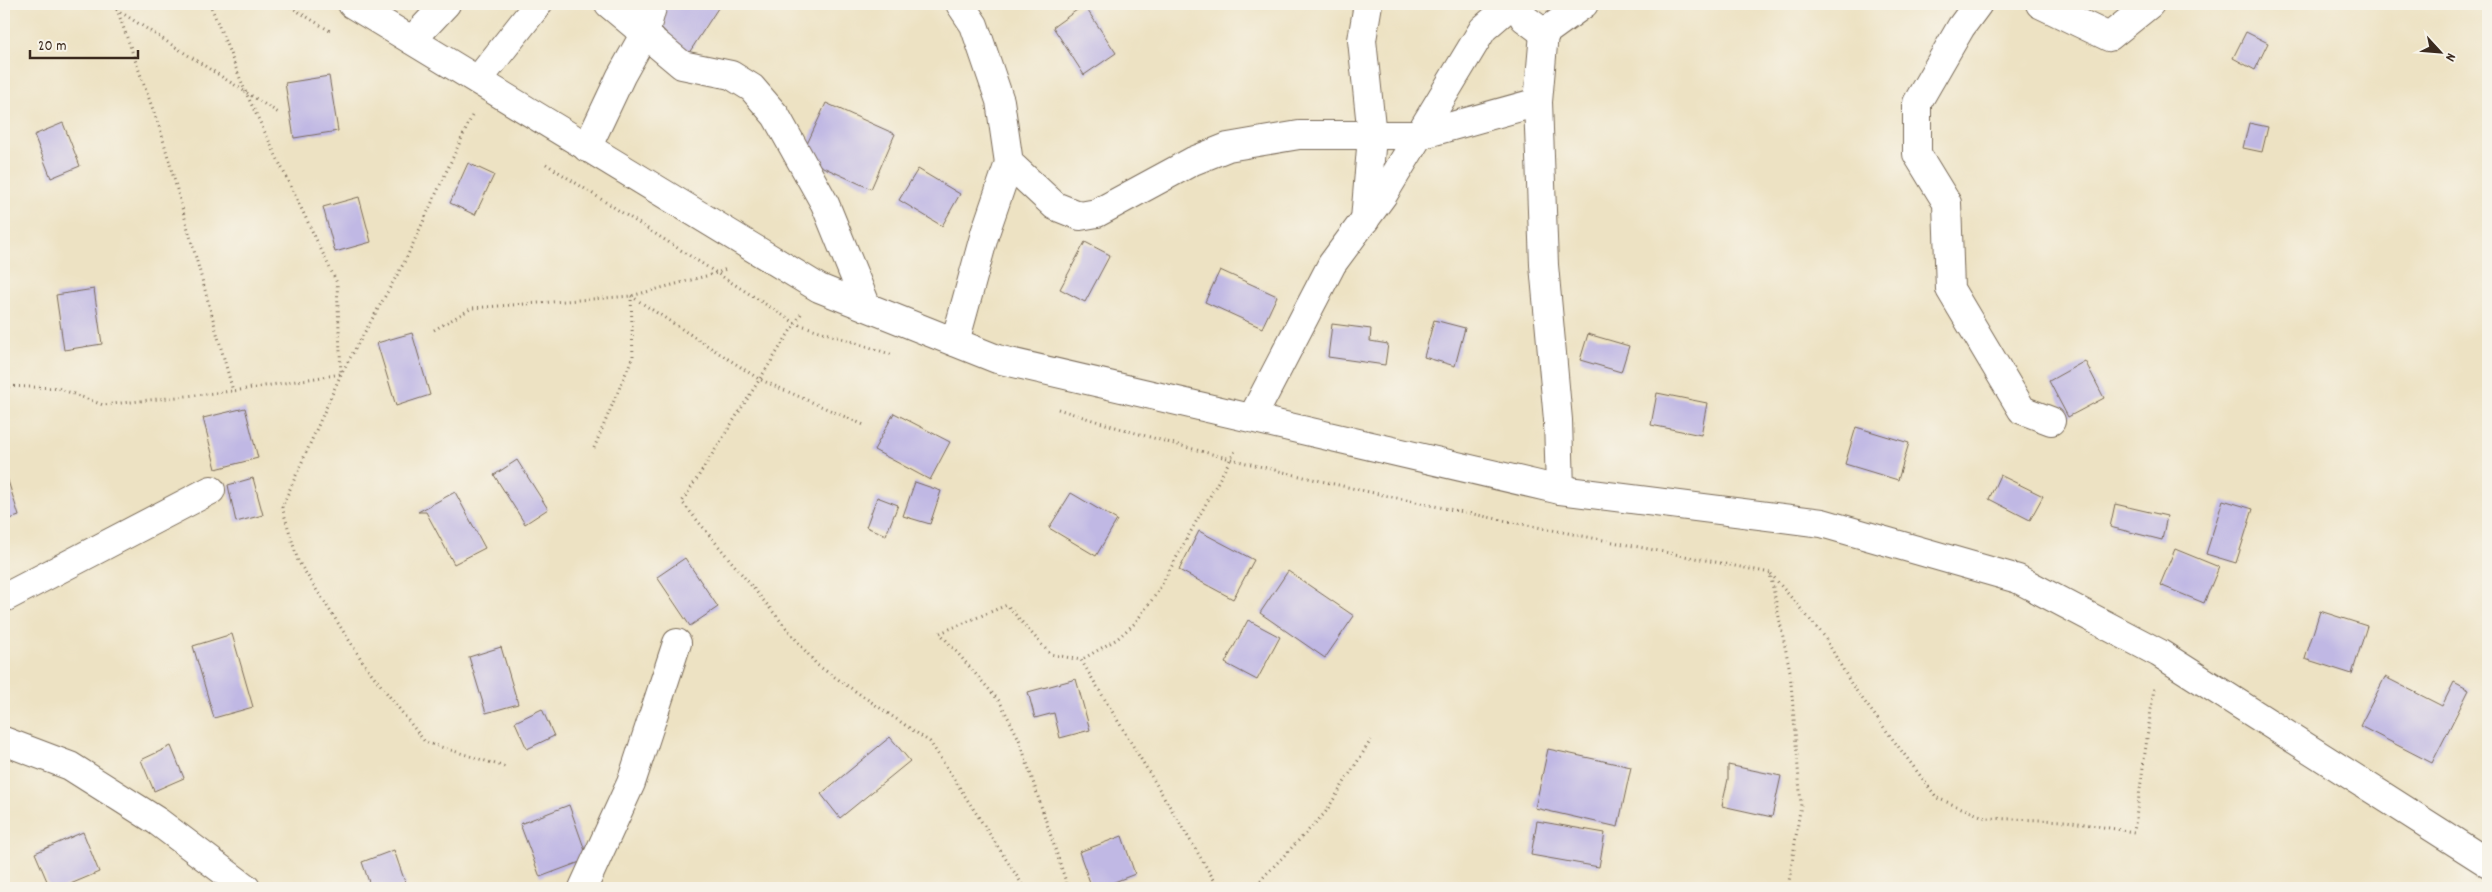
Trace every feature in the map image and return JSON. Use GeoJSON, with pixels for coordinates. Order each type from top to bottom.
{"type":"FeatureCollection","features":[{"type":"Feature","properties":{"kind":"street"},"geometry":{"type":"LineString","coordinates":[[352,4],[819,288],[997,359],[1560,490],[1822,523],[2018,579],[2159,653],[2488,863]]}},
{"type":"Feature","properties":{"kind":"street"},"geometry":{"type":"LineString","coordinates":[[412,40],[446,4]]}},
{"type":"Feature","properties":{"kind":"street"},"geometry":{"type":"LineString","coordinates":[[478,80],[538,4]]}},
{"type":"Feature","properties":{"kind":"street"},"geometry":{"type":"LineString","coordinates":[[609,4],[682,65],[731,75],[752,88],[776,116],[825,204],[867,307]]}},
{"type":"Feature","properties":{"kind":"street"},"geometry":{"type":"LineString","coordinates":[[587,148],[621,76],[646,33],[653,4]]}},
{"type":"Feature","properties":{"kind":"street"},"geometry":{"type":"LineString","coordinates":[[955,342],[985,233],[1009,164],[1000,101],[974,25],[960,4]]}},
{"type":"Feature","properties":{"kind":"street"},"geometry":{"type":"LineString","coordinates":[[1365,220],[1372,136],[1362,40],[1368,4]]}},
{"type":"Feature","properties":{"kind":"street"},"geometry":{"type":"LineString","coordinates":[[1252,418],[1332,264],[1383,195],[1483,29],[1512,4]]}},
{"type":"Feature","properties":{"kind":"street"},"geometry":{"type":"LineString","coordinates":[[1518,4],[1524,18],[1544,33]]}},
{"type":"Feature","properties":{"kind":"street"},"geometry":{"type":"LineString","coordinates":[[1560,490],[1558,420],[1544,265],[1538,102],[1544,33],[1584,4]]}},
{"type":"Feature","properties":{"kind":"street"},"geometry":{"type":"LineString","coordinates":[[1978,4],[1961,27],[1917,103],[1917,154],[1947,203],[1950,289],[2022,410],[2051,421]]}},
{"type":"Feature","properties":{"kind":"street"},"geometry":{"type":"LineString","coordinates":[[2040,4],[2108,37],[2150,4]]}},
{"type":"Feature","properties":{"kind":"street"},"geometry":{"type":"LineString","coordinates":[[1009,164],[1055,206],[1080,216],[1096,213],[1192,161],[1228,147],[1299,135],[1372,136],[1420,134],[1538,102]]}},
{"type":"Feature","properties":{"kind":"street"},"geometry":{"type":"LineString","coordinates":[[4,598],[212,490]]}},
{"type":"Feature","properties":{"kind":"street"},"geometry":{"type":"LineString","coordinates":[[583,888],[631,783],[677,643]]}},
{"type":"Feature","properties":{"kind":"street"},"geometry":{"type":"LineString","coordinates":[[4,741],[70,766],[157,821],[246,888]]}},
{"type":"Feature","properties":{"kind":"path"},"geometry":{"type":"LineString","coordinates":[[108,4],[280,114]]}},
{"type":"Feature","properties":{"kind":"path"},"geometry":{"type":"LineString","coordinates":[[115,4],[161,132],[233,391]]}},
{"type":"Feature","properties":{"kind":"path"},"geometry":{"type":"LineString","coordinates":[[210,4],[246,93],[337,283],[341,374]]}},
{"type":"Feature","properties":{"kind":"path"},"geometry":{"type":"LineString","coordinates":[[472,116],[405,260],[341,374],[282,507],[298,561],[366,666],[425,742],[505,767]]}},
{"type":"Feature","properties":{"kind":"path"},"geometry":{"type":"LineString","coordinates":[[434,330],[472,308],[630,296],[717,273],[760,252]]}},
{"type":"Feature","properties":{"kind":"path"},"geometry":{"type":"LineString","coordinates":[[819,288],[682,502],[817,665],[930,742],[1022,884],[1028,888]]}},
{"type":"Feature","properties":{"kind":"path"},"geometry":{"type":"LineString","coordinates":[[630,296],[759,379],[864,425]]}},
{"type":"Feature","properties":{"kind":"path"},"geometry":{"type":"LineString","coordinates":[[594,448],[633,356],[630,296]]}},
{"type":"Feature","properties":{"kind":"path"},"geometry":{"type":"LineString","coordinates":[[4,386],[58,388],[103,405],[233,391],[341,374]]}},
{"type":"Feature","properties":{"kind":"path"},"geometry":{"type":"LineString","coordinates":[[1068,888],[1019,739],[1000,702],[940,633],[1007,605],[1050,654],[1080,660],[1117,639],[1140,615],[1157,593],[1231,458]]}},
{"type":"Feature","properties":{"kind":"path"},"geometry":{"type":"LineString","coordinates":[[1770,573],[1824,636],[1852,685],[1937,798],[1986,818],[2066,821],[2134,832],[2159,653]]}},
{"type":"Feature","properties":{"kind":"path"},"geometry":{"type":"LineString","coordinates":[[1080,660],[1219,888]]}},
{"type":"Feature","properties":{"kind":"path"},"geometry":{"type":"LineString","coordinates":[[1253,888],[1325,813],[1371,740]]}},
{"type":"Feature","properties":{"kind":"building"},"geometry":{"type":"Polygon","coordinates":[[[661,4],[720,5],[687,56],[652,17],[661,4]]]}},
{"type":"Feature","properties":{"kind":"building"},"geometry":{"type":"Polygon","coordinates":[[[1084,5],[1116,53],[1084,75],[1053,27],[1084,5]]]}},
{"type":"Feature","properties":{"kind":"building"},"geometry":{"type":"Polygon","coordinates":[[[2246,32],[2268,43],[2255,70],[2233,58],[2246,32]]]}},
{"type":"Feature","properties":{"kind":"building"},"geometry":{"type":"Polygon","coordinates":[[[329,76],[338,131],[294,138],[285,83],[329,76]]]}},
{"type":"Feature","properties":{"kind":"building"},"geometry":{"type":"Polygon","coordinates":[[[826,103],[895,134],[871,189],[801,157],[826,103]]]}},
{"type":"Feature","properties":{"kind":"building"},"geometry":{"type":"Polygon","coordinates":[[[63,123],[80,166],[51,178],[34,135],[63,123]]]}},
{"type":"Feature","properties":{"kind":"building"},"geometry":{"type":"Polygon","coordinates":[[[2249,123],[2268,127],[2262,152],[2243,148],[2249,123]]]}},
{"type":"Feature","properties":{"kind":"building"},"geometry":{"type":"Polygon","coordinates":[[[468,163],[494,175],[475,215],[450,203],[468,163]]]}},
{"type":"Feature","properties":{"kind":"building"},"geometry":{"type":"Polygon","coordinates":[[[918,169],[960,194],[942,226],[899,200],[918,169]]]}},
{"type":"Feature","properties":{"kind":"building"},"geometry":{"type":"Polygon","coordinates":[[[359,197],[371,242],[335,252],[323,207],[359,197]]]}},
{"type":"Feature","properties":{"kind":"building"},"geometry":{"type":"Polygon","coordinates":[[[1085,242],[1110,255],[1085,302],[1060,289],[1085,242]]]}},
{"type":"Feature","properties":{"kind":"building"},"geometry":{"type":"Polygon","coordinates":[[[1220,270],[1277,296],[1262,328],[1205,302],[1220,270]]]}},
{"type":"Feature","properties":{"kind":"building"},"geometry":{"type":"Polygon","coordinates":[[[94,289],[102,344],[64,350],[56,295],[94,289]]]}},
{"type":"Feature","properties":{"kind":"building"},"geometry":{"type":"Polygon","coordinates":[[[1434,320],[1465,328],[1455,366],[1424,357],[1434,320]]]}},
{"type":"Feature","properties":{"kind":"building"},"geometry":{"type":"Polygon","coordinates":[[[1332,324],[1371,329],[1370,341],[1388,344],[1385,365],[1328,357],[1332,324]]]}},
{"type":"Feature","properties":{"kind":"building"},"geometry":{"type":"Polygon","coordinates":[[[412,333],[430,395],[396,406],[377,343],[412,333]]]}},
{"type":"Feature","properties":{"kind":"building"},"geometry":{"type":"Polygon","coordinates":[[[1588,334],[1629,346],[1621,372],[1580,360],[1588,334]]]}},
{"type":"Feature","properties":{"kind":"building"},"geometry":{"type":"Polygon","coordinates":[[[2085,361],[2104,398],[2068,417],[2049,381],[2085,361]]]}},
{"type":"Feature","properties":{"kind":"building"},"geometry":{"type":"Polygon","coordinates":[[[1657,393],[1707,403],[1701,435],[1651,425],[1657,393]]]}},
{"type":"Feature","properties":{"kind":"building"},"geometry":{"type":"Polygon","coordinates":[[[245,408],[258,458],[216,469],[203,418],[245,408]]]}},
{"type":"Feature","properties":{"kind":"building"},"geometry":{"type":"Polygon","coordinates":[[[894,413],[950,442],[930,480],[874,450],[894,413]]]}},
{"type":"Feature","properties":{"kind":"building"},"geometry":{"type":"Polygon","coordinates":[[[1856,427],[1909,443],[1898,480],[1845,464],[1856,427]]]}},
{"type":"Feature","properties":{"kind":"building"},"geometry":{"type":"Polygon","coordinates":[[[517,460],[548,509],[525,524],[494,475],[517,460]]]}},
{"type":"Feature","properties":{"kind":"building"},"geometry":{"type":"Polygon","coordinates":[[[4,468],[19,516],[4,521],[4,468]]]}},
{"type":"Feature","properties":{"kind":"building"},"geometry":{"type":"Polygon","coordinates":[[[2000,475],[2043,496],[2030,520],[1989,499],[2000,475]]]}},
{"type":"Feature","properties":{"kind":"building"},"geometry":{"type":"Polygon","coordinates":[[[253,478],[263,515],[236,522],[228,485],[253,478]]]}},
{"type":"Feature","properties":{"kind":"building"},"geometry":{"type":"Polygon","coordinates":[[[915,482],[941,491],[930,524],[903,516],[915,482]]]}},
{"type":"Feature","properties":{"kind":"building"},"geometry":{"type":"Polygon","coordinates":[[[455,492],[485,548],[454,564],[426,512],[418,512],[455,492]]]}},
{"type":"Feature","properties":{"kind":"building"},"geometry":{"type":"Polygon","coordinates":[[[1071,493],[1117,520],[1096,556],[1049,528],[1071,493]]]}},
{"type":"Feature","properties":{"kind":"building"},"geometry":{"type":"Polygon","coordinates":[[[877,497],[898,505],[886,535],[866,527],[877,497]]]}},
{"type":"Feature","properties":{"kind":"building"},"geometry":{"type":"Polygon","coordinates":[[[2223,500],[2253,509],[2236,563],[2206,554],[2223,500]]]}},
{"type":"Feature","properties":{"kind":"building"},"geometry":{"type":"Polygon","coordinates":[[[2115,504],[2167,516],[2162,540],[2110,527],[2115,504]]]}},
{"type":"Feature","properties":{"kind":"building"},"geometry":{"type":"Polygon","coordinates":[[[1199,531],[1254,560],[1233,599],[1179,570],[1199,531]]]}},
{"type":"Feature","properties":{"kind":"building"},"geometry":{"type":"Polygon","coordinates":[[[2175,549],[2219,567],[2204,603],[2160,585],[2175,549]]]}},
{"type":"Feature","properties":{"kind":"building"},"geometry":{"type":"Polygon","coordinates":[[[685,558],[718,607],[690,626],[657,577],[685,558]]]}},
{"type":"Feature","properties":{"kind":"building"},"geometry":{"type":"Polygon","coordinates":[[[1288,571],[1354,616],[1325,658],[1260,613],[1288,571]]]}},
{"type":"Feature","properties":{"kind":"building"},"geometry":{"type":"Polygon","coordinates":[[[2320,611],[2367,626],[2352,674],[2305,659],[2320,611]]]}},
{"type":"Feature","properties":{"kind":"building"},"geometry":{"type":"Polygon","coordinates":[[[1248,620],[1280,637],[1257,680],[1225,663],[1248,620]]]}},
{"type":"Feature","properties":{"kind":"building"},"geometry":{"type":"Polygon","coordinates":[[[232,634],[253,707],[214,718],[193,646],[232,634]]]}},
{"type":"Feature","properties":{"kind":"building"},"geometry":{"type":"Polygon","coordinates":[[[501,647],[518,704],[486,713],[469,657],[501,647]]]}},
{"type":"Feature","properties":{"kind":"building"},"geometry":{"type":"Polygon","coordinates":[[[2385,677],[2442,706],[2454,682],[2469,690],[2432,763],[2360,726],[2385,677]]]}},
{"type":"Feature","properties":{"kind":"building"},"geometry":{"type":"Polygon","coordinates":[[[1076,679],[1090,730],[1060,738],[1054,713],[1035,718],[1028,692],[1076,679]]]}},
{"type":"Feature","properties":{"kind":"building"},"geometry":{"type":"Polygon","coordinates":[[[542,709],[554,736],[527,749],[515,722],[542,709]]]}},
{"type":"Feature","properties":{"kind":"building"},"geometry":{"type":"Polygon","coordinates":[[[890,737],[910,761],[840,818],[821,794],[890,737]]]}},
{"type":"Feature","properties":{"kind":"building"},"geometry":{"type":"Polygon","coordinates":[[[171,746],[184,778],[154,791],[141,760],[171,746]]]}},
{"type":"Feature","properties":{"kind":"building"},"geometry":{"type":"Polygon","coordinates":[[[1548,749],[1631,767],[1618,827],[1535,808],[1548,749]]]}},
{"type":"Feature","properties":{"kind":"building"},"geometry":{"type":"Polygon","coordinates":[[[1728,765],[1781,776],[1772,817],[1722,806],[1728,779],[1728,765]]]}},
{"type":"Feature","properties":{"kind":"building"},"geometry":{"type":"Polygon","coordinates":[[[569,805],[588,859],[540,877],[520,824],[569,805]]]}},
{"type":"Feature","properties":{"kind":"building"},"geometry":{"type":"Polygon","coordinates":[[[1537,821],[1605,833],[1599,867],[1531,855],[1537,821]]]}},
{"type":"Feature","properties":{"kind":"building"},"geometry":{"type":"Polygon","coordinates":[[[83,832],[99,872],[61,888],[50,888],[35,853],[83,832]]]}},
{"type":"Feature","properties":{"kind":"building"},"geometry":{"type":"Polygon","coordinates":[[[1122,836],[1135,874],[1099,888],[1092,888],[1079,852],[1122,836]]]}},
{"type":"Feature","properties":{"kind":"building"},"geometry":{"type":"Polygon","coordinates":[[[394,850],[406,885],[398,888],[371,888],[362,862],[394,850]]]}}]}
